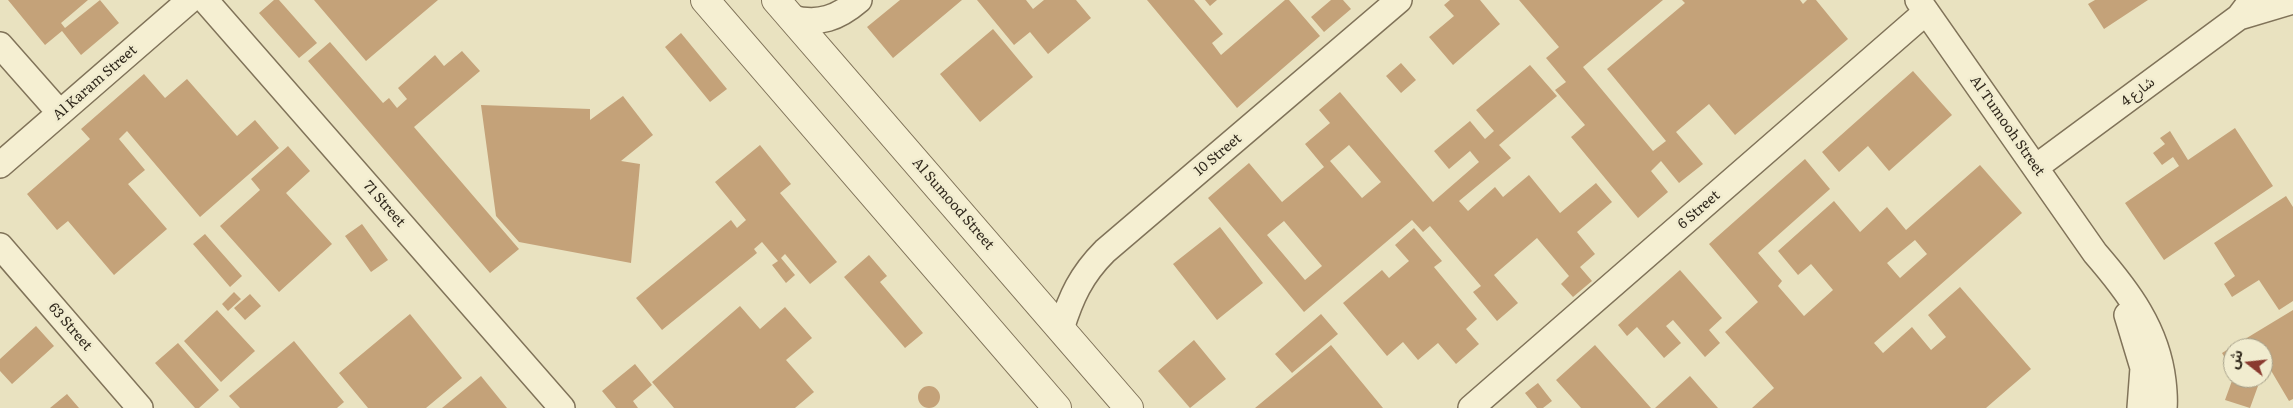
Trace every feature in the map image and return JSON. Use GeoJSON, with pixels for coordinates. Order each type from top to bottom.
{"type":"FeatureCollection","features":[{"type":"Feature","properties":{"kind":"street","name":"Al Karam Street"},"geometry":{"type":"LineString","coordinates":[[0,165],[190,0]]}},
{"type":"Feature","properties":{"kind":"street","name":"71 Street"},"geometry":{"type":"LineString","coordinates":[[205,0],[562,408]]}},
{"type":"Feature","properties":{"kind":"street"},"geometry":{"type":"LineString","coordinates":[[705,0],[1057,408]]}},
{"type":"Feature","properties":{"kind":"street"},"geometry":{"type":"LineString","coordinates":[[784,9],[806,22],[821,21],[836,17],[859,0]]}},
{"type":"Feature","properties":{"kind":"street","name":"10 Street"},"geometry":{"type":"LineString","coordinates":[[1061,329],[1078,286],[1088,268],[1105,251],[1399,0]]}},
{"type":"Feature","properties":{"kind":"street","name":"شارع 4"},"geometry":{"type":"LineString","coordinates":[[2036,167],[2245,8],[2293,1]]}},
{"type":"Feature","properties":{"kind":"street","name":"Al Tumooh Street"},"geometry":{"type":"LineString","coordinates":[[1922,6],[2095,253],[2132,299],[2144,318],[2153,338],[2161,367],[2164,408]]}},
{"type":"Feature","properties":{"kind":"street","name":"6 Street"},"geometry":{"type":"LineString","coordinates":[[1471,408],[1922,6]]}},
{"type":"Feature","properties":{"kind":"street","name":"Al Sumood Street"},"geometry":{"type":"LineString","coordinates":[[784,9],[1129,408]]}},
{"type":"Feature","properties":{"kind":"street"},"geometry":{"type":"LineString","coordinates":[[0,45],[60,113]]}},
{"type":"Feature","properties":{"kind":"street","name":"63 Street"},"geometry":{"type":"LineString","coordinates":[[0,246],[140,408]]}},
{"type":"Feature","properties":{"kind":"street","name":"Al Tumooh Street"},"geometry":{"type":"LineString","coordinates":[[2095,253],[2131,322],[2143,368],[2140,408]]}},
{"type":"Feature","properties":{"kind":"building"},"geometry":{"type":"Polygon","coordinates":[[[8,0],[88,0],[61,23],[65,28],[100,0],[119,23],[81,55],[62,31],[45,45],[8,0]]]}},
{"type":"Feature","properties":{"kind":"building"},"geometry":{"type":"Polygon","coordinates":[[[274,0],[279,0],[317,43],[299,58],[259,13],[274,0]]]}},
{"type":"Feature","properties":{"kind":"building"},"geometry":{"type":"Polygon","coordinates":[[[314,0],[438,0],[366,61],[314,0]]]}},
{"type":"Feature","properties":{"kind":"building"},"geometry":{"type":"Polygon","coordinates":[[[900,0],[962,0],[893,58],[867,27],[900,0]]]}},
{"type":"Feature","properties":{"kind":"building"},"geometry":{"type":"Polygon","coordinates":[[[977,0],[1026,0],[1033,9],[1044,0],[1076,0],[1091,18],[1048,54],[1030,32],[1014,45],[977,0]]]}},
{"type":"Feature","properties":{"kind":"building"},"geometry":{"type":"Polygon","coordinates":[[[1147,0],[1194,0],[1223,34],[1212,43],[1221,55],[1285,0],[1289,0],[1320,36],[1237,108],[1147,0]]]}},
{"type":"Feature","properties":{"kind":"building"},"geometry":{"type":"Polygon","coordinates":[[[1205,0],[1217,0],[1210,6],[1205,0]]]}},
{"type":"Feature","properties":{"kind":"building"},"geometry":{"type":"Polygon","coordinates":[[[1331,0],[1343,0],[1351,9],[1324,32],[1311,17],[1331,0]]]}},
{"type":"Feature","properties":{"kind":"building"},"geometry":{"type":"Polygon","coordinates":[[[1450,0],[1480,0],[1500,24],[1453,65],[1429,37],[1454,16],[1444,5],[1450,0]]]}},
{"type":"Feature","properties":{"kind":"building"},"geometry":{"type":"Polygon","coordinates":[[[1519,0],[1663,0],[1583,67],[1653,151],[1666,141],[1607,69],[1685,3],[1682,0],[1800,0],[1803,4],[1807,0],[1816,0],[1848,39],[1735,135],[1709,104],[1676,132],[1703,164],[1679,183],[1661,161],[1651,171],[1668,192],[1638,218],[1571,137],[1585,125],[1555,90],[1566,82],[1546,58],[1559,47],[1519,0]]]}},
{"type":"Feature","properties":{"kind":"building"},"geometry":{"type":"Polygon","coordinates":[[[2095,0],[2148,0],[2104,29],[2088,4],[2095,0]]]}},
{"type":"Feature","properties":{"kind":"building"},"geometry":{"type":"Polygon","coordinates":[[[993,29],[1033,77],[980,122],[940,74],[993,29]]]}},
{"type":"Feature","properties":{"kind":"building"},"geometry":{"type":"Polygon","coordinates":[[[681,33],[727,89],[710,102],[665,47],[681,33]]]}},
{"type":"Feature","properties":{"kind":"building"},"geometry":{"type":"Polygon","coordinates":[[[330,42],[383,103],[389,98],[397,108],[407,99],[398,88],[435,55],[444,66],[462,51],[480,71],[414,127],[519,249],[490,273],[308,61],[330,42]]]}},
{"type":"Feature","properties":{"kind":"building"},"geometry":{"type":"Polygon","coordinates":[[[1401,63],[1416,80],[1401,93],[1386,76],[1401,63]]]}},
{"type":"Feature","properties":{"kind":"building"},"geometry":{"type":"Polygon","coordinates":[[[1530,65],[1557,96],[1499,145],[1511,158],[1459,201],[1468,211],[1495,187],[1503,197],[1529,175],[1560,213],[1596,183],[1612,202],[1577,232],[1595,254],[1580,267],[1592,281],[1573,297],[1561,284],[1569,276],[1537,238],[1494,275],[1518,303],[1497,321],[1473,292],[1481,286],[1430,226],[1423,232],[1412,220],[1304,312],[1208,198],[1249,163],[1282,202],[1324,167],[1305,144],[1330,123],[1319,110],[1340,92],[1433,202],[1479,162],[1470,151],[1449,169],[1434,151],[1470,121],[1485,139],[1494,131],[1476,110],[1530,65]],[[1349,145],[1330,161],[1362,198],[1381,182],[1349,145]],[[1284,221],[1267,235],[1305,280],[1322,266],[1284,221]]]}},
{"type":"Feature","properties":{"kind":"building"},"geometry":{"type":"Polygon","coordinates":[[[1913,71],[1952,115],[1889,171],[1868,146],[1839,172],[1822,152],[1913,71]]]}},
{"type":"Feature","properties":{"kind":"building"},"geometry":{"type":"Polygon","coordinates":[[[144,74],[165,98],[187,79],[237,136],[255,120],[279,148],[200,217],[127,131],[119,139],[145,170],[128,184],[167,229],[114,275],[68,221],[57,230],[27,194],[90,139],[81,129],[144,74]]]}},
{"type":"Feature","properties":{"kind":"building"},"geometry":{"type":"Polygon","coordinates":[[[623,96],[653,135],[621,161],[640,164],[631,263],[519,242],[496,216],[481,105],[590,109],[590,120],[623,96]]]}},
{"type":"Feature","properties":{"kind":"building"},"geometry":{"type":"Polygon","coordinates":[[[2235,128],[2273,186],[2164,260],[2125,203],[2179,166],[2173,157],[2162,165],[2153,153],[2165,144],[2160,138],[2170,131],[2188,160],[2235,128]]]}},
{"type":"Feature","properties":{"kind":"building"},"geometry":{"type":"Polygon","coordinates":[[[760,145],[791,184],[780,193],[837,262],[810,284],[785,254],[781,258],[795,275],[786,283],[772,265],[778,261],[762,242],[754,249],[757,253],[662,330],[636,298],[731,220],[737,228],[746,220],[715,182],[760,145]]]}},
{"type":"Feature","properties":{"kind":"building"},"geometry":{"type":"Polygon","coordinates":[[[288,146],[310,171],[286,193],[332,244],[279,292],[220,226],[260,190],[251,179],[288,146]]]}},
{"type":"Feature","properties":{"kind":"building"},"geometry":{"type":"Polygon","coordinates":[[[1805,159],[1830,189],[1758,253],[1782,281],[1778,286],[1804,316],[1833,290],[1811,264],[1798,275],[1778,251],[1834,201],[1860,232],[1887,207],[1906,230],[1980,165],[2022,213],[1874,343],[1883,353],[1912,327],[1931,350],[1946,337],[1928,315],[1960,287],[2031,369],[1986,408],[1752,408],[1774,388],[1725,332],[1758,302],[1709,244],[1805,159]],[[1915,240],[1887,263],[1900,278],[1927,254],[1915,240]]]}},
{"type":"Feature","properties":{"kind":"building"},"geometry":{"type":"Polygon","coordinates":[[[2286,196],[2293,207],[2293,301],[2279,310],[2259,280],[2232,297],[2224,284],[2235,276],[2214,243],[2286,196]]]}},
{"type":"Feature","properties":{"kind":"building"},"geometry":{"type":"Polygon","coordinates":[[[362,224],[388,260],[371,272],[345,236],[362,224]]]}},
{"type":"Feature","properties":{"kind":"building"},"geometry":{"type":"Polygon","coordinates":[[[1220,227],[1263,283],[1217,320],[1173,264],[1220,227]]]}},
{"type":"Feature","properties":{"kind":"building"},"geometry":{"type":"Polygon","coordinates":[[[1414,228],[1442,261],[1434,267],[1477,319],[1466,329],[1479,344],[1456,364],[1438,343],[1418,360],[1403,342],[1387,356],[1343,303],[1382,270],[1389,278],[1409,261],[1395,245],[1414,228]]]}},
{"type":"Feature","properties":{"kind":"building"},"geometry":{"type":"Polygon","coordinates":[[[205,234],[242,276],[230,287],[193,244],[205,234]]]}},
{"type":"Feature","properties":{"kind":"building"},"geometry":{"type":"Polygon","coordinates":[[[869,255],[887,276],[880,282],[923,333],[905,348],[844,277],[869,255]]]}},
{"type":"Feature","properties":{"kind":"building"},"geometry":{"type":"Polygon","coordinates":[[[1680,270],[1722,318],[1709,330],[1720,343],[1705,357],[1673,320],[1666,326],[1681,343],[1664,358],[1637,327],[1627,336],[1618,325],[1680,270]]]}},
{"type":"Feature","properties":{"kind":"building"},"geometry":{"type":"Polygon","coordinates":[[[234,292],[241,299],[228,311],[222,304],[234,292]]]}},
{"type":"Feature","properties":{"kind":"building"},"geometry":{"type":"Polygon","coordinates":[[[250,294],[261,306],[245,320],[234,308],[250,294]]]}},
{"type":"Feature","properties":{"kind":"building"},"geometry":{"type":"Polygon","coordinates":[[[740,306],[760,329],[785,307],[812,338],[786,360],[814,392],[795,408],[674,408],[652,382],[740,306]]]}},
{"type":"Feature","properties":{"kind":"building"},"geometry":{"type":"Polygon","coordinates":[[[217,310],[255,351],[221,382],[184,341],[217,310]]]}},
{"type":"Feature","properties":{"kind":"building"},"geometry":{"type":"Polygon","coordinates":[[[2293,310],[2293,399],[2289,401],[2273,374],[2273,338],[2247,338],[2293,310]]]}},
{"type":"Feature","properties":{"kind":"building"},"geometry":{"type":"Polygon","coordinates":[[[410,314],[462,378],[426,408],[368,408],[339,373],[410,314]]]}},
{"type":"Feature","properties":{"kind":"building"},"geometry":{"type":"Polygon","coordinates":[[[1321,314],[1338,334],[1292,373],[1275,354],[1321,314]]]}},
{"type":"Feature","properties":{"kind":"building"},"geometry":{"type":"Polygon","coordinates":[[[36,326],[54,346],[12,384],[0,371],[0,359],[36,326]]]}},
{"type":"Feature","properties":{"kind":"building"},"geometry":{"type":"Polygon","coordinates":[[[1194,340],[1226,379],[1190,408],[1158,371],[1194,340]]]}},
{"type":"Feature","properties":{"kind":"building"},"geometry":{"type":"Polygon","coordinates":[[[294,341],[344,402],[337,408],[240,408],[229,396],[294,341]]]}},
{"type":"Feature","properties":{"kind":"building"},"geometry":{"type":"Polygon","coordinates":[[[178,343],[219,390],[199,408],[195,408],[155,363],[178,343]]]}},
{"type":"Feature","properties":{"kind":"building"},"geometry":{"type":"Polygon","coordinates":[[[1331,345],[1383,408],[1255,408],[1331,345]]]}},
{"type":"Feature","properties":{"kind":"building"},"geometry":{"type":"Polygon","coordinates":[[[1595,345],[1651,408],[1581,408],[1556,380],[1595,345]]]}},
{"type":"Feature","properties":{"kind":"building"},"geometry":{"type":"Polygon","coordinates":[[[635,364],[652,385],[633,401],[638,408],[616,408],[602,391],[635,364]]]}},
{"type":"Feature","properties":{"kind":"building"},"geometry":{"type":"Polygon","coordinates":[[[481,376],[507,408],[442,408],[481,376]]]}},
{"type":"Feature","properties":{"kind":"building"},"geometry":{"type":"Polygon","coordinates":[[[1690,376],[1718,408],[1655,408],[1690,376]]]}},
{"type":"Feature","properties":{"kind":"building"},"geometry":{"type":"Polygon","coordinates":[[[1538,383],[1552,401],[1543,408],[1537,408],[1525,393],[1538,383]]]}},
{"type":"Feature","properties":{"kind":"building"},"geometry":{"type":"Polygon","coordinates":[[[929,386],[937,389],[940,397],[937,405],[929,408],[921,405],[918,397],[921,389],[929,386]]]}},
{"type":"Feature","properties":{"kind":"building"},"geometry":{"type":"Polygon","coordinates":[[[2229,388],[2257,388],[2250,408],[2225,400],[2229,388]]]}},
{"type":"Feature","properties":{"kind":"building"},"geometry":{"type":"Polygon","coordinates":[[[67,394],[79,408],[50,408],[67,394]]]}}]}
